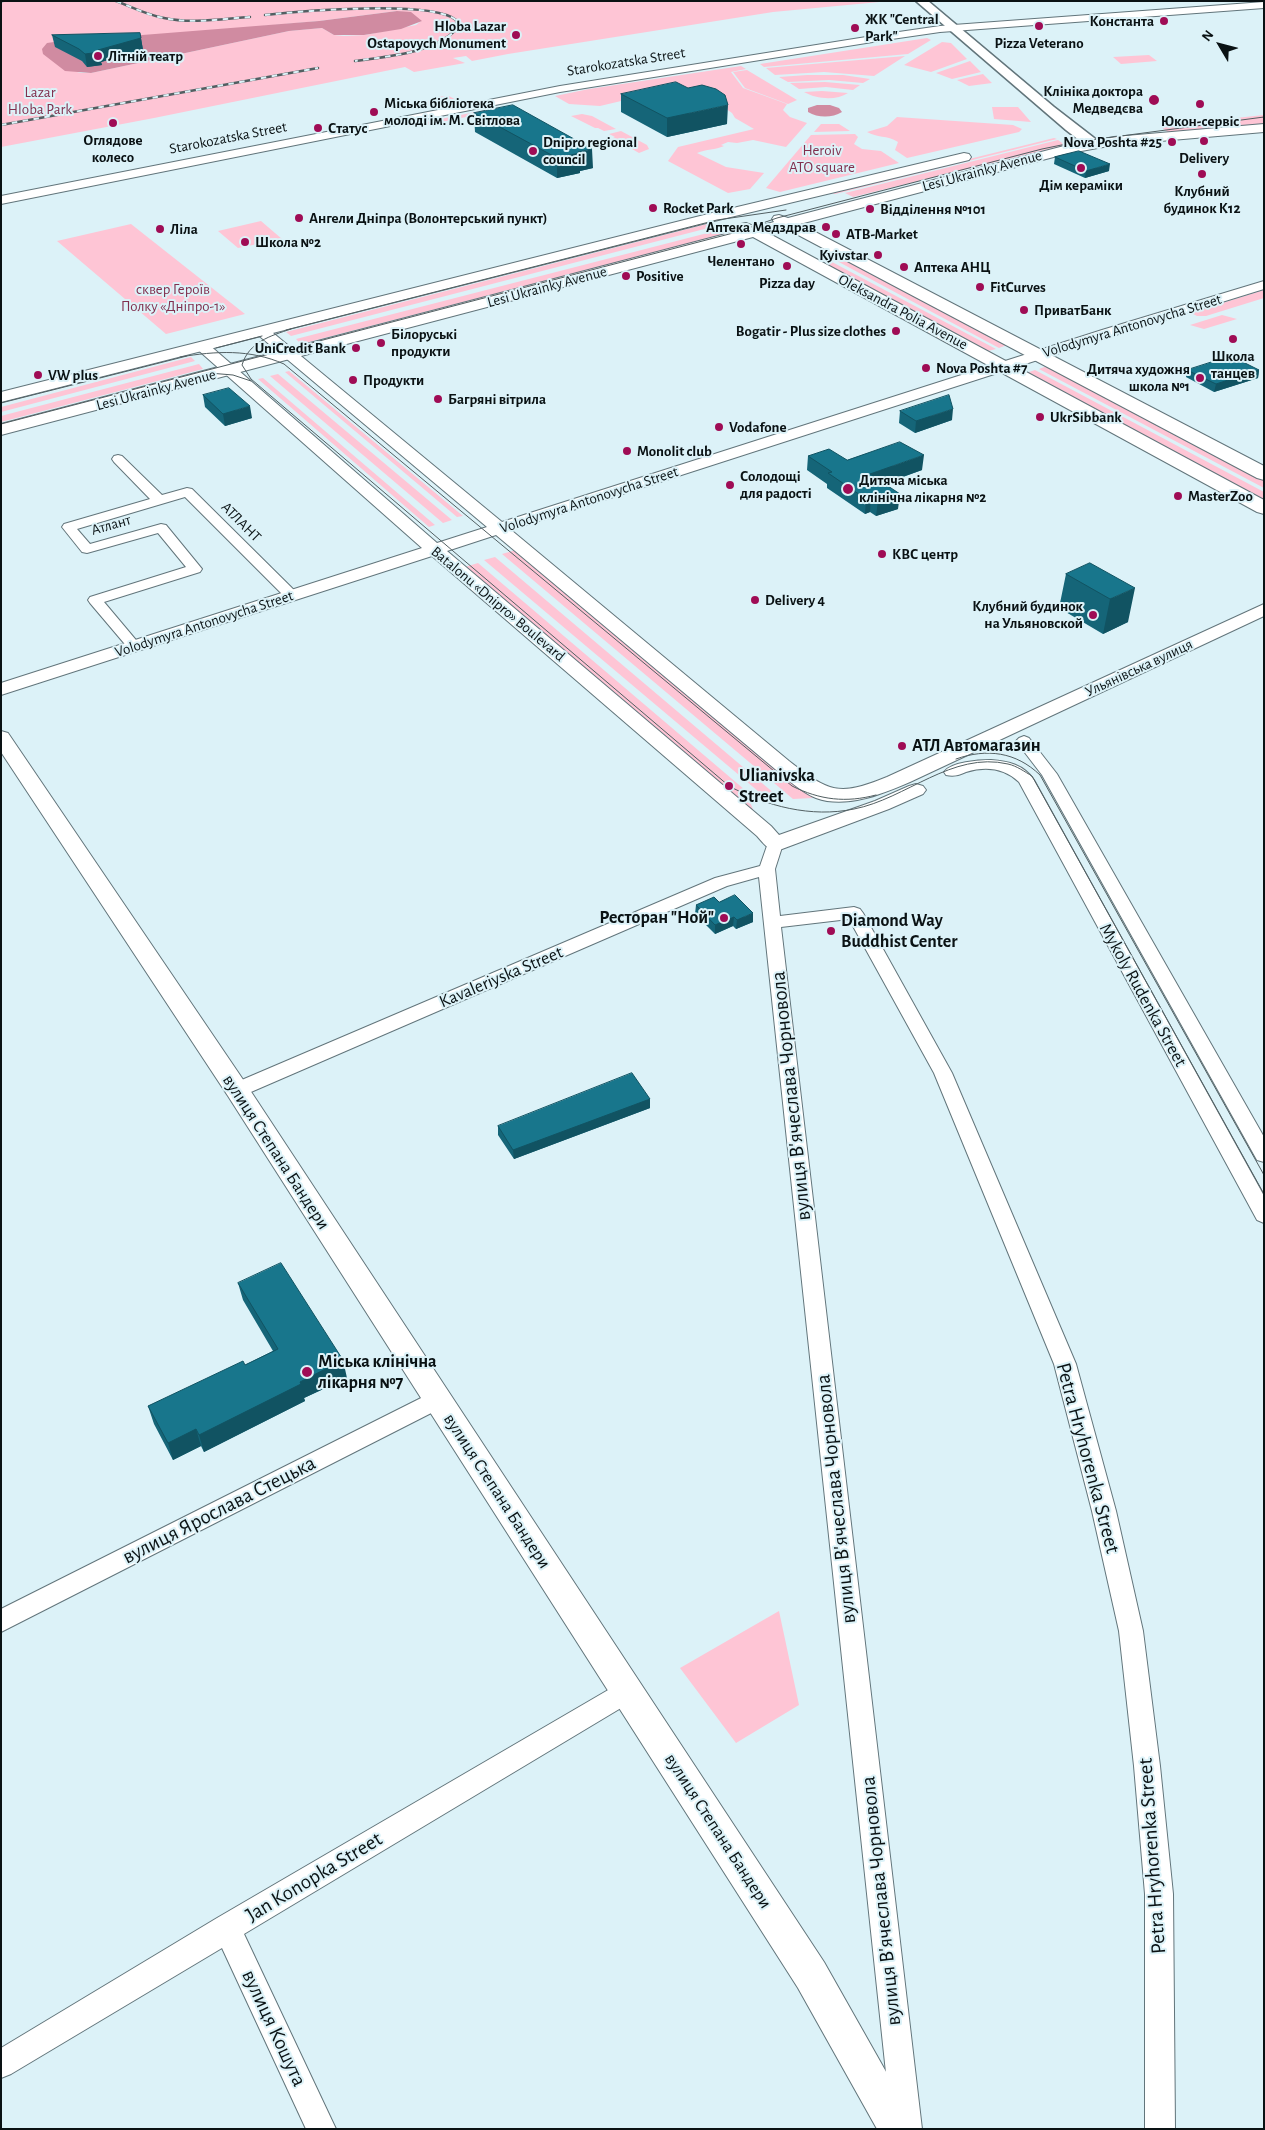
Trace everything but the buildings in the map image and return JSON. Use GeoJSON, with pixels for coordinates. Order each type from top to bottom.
{"type":"FeatureCollection","features":[{"type":"Feature","properties":{"kind":"main road"},"geometry":{"type":"LineString","coordinates":[[921,1],[1093,144]]}},
{"type":"Feature","properties":{"kind":"main road","name":"Lesi Ukrainky Avenue"},"geometry":{"type":"LineString","coordinates":[[1060,134],[1096,127]]}},
{"type":"Feature","properties":{"kind":"main road","name":"Lesi Ukrainky Avenue"},"geometry":{"type":"LineString","coordinates":[[1,430],[1093,144],[1264,128]]}},
{"type":"Feature","properties":{"kind":"main road","name":"Lesi Ukrainky Avenue"},"geometry":{"type":"LineString","coordinates":[[1,397],[974,154]]}},
{"type":"Feature","properties":{"kind":"main road","name":"Oleksandra Polia Avenue"},"geometry":{"type":"LineString","coordinates":[[752,208],[786,223],[1264,474]]}},
{"type":"Feature","properties":{"kind":"main road","name":"Oleksandra Polia Avenue"},"geometry":{"type":"LineString","coordinates":[[729,214],[738,223],[1264,508]]}},
{"type":"Feature","properties":{"kind":"main road"},"geometry":{"type":"LineString","coordinates":[[797,255],[830,246]]}},
{"type":"Feature","properties":{"kind":"street","name":"Starokozatska Street"},"geometry":{"type":"LineString","coordinates":[[1,200],[552,90],[885,37],[955,28],[1264,5]]}},
{"type":"Feature","properties":{"kind":"street","name":"Volodymyra Antonovycha Street"},"geometry":{"type":"LineString","coordinates":[[1,689],[1005,366],[1264,285]]}},
{"type":"Feature","properties":{"kind":"street"},"geometry":{"type":"LineString","coordinates":[[262,331],[742,733],[824,794],[825,811],[823,817],[807,833]]}},
{"type":"Feature","properties":{"kind":"street","name":"Batalonu «Dnipro» Boulevard"},"geometry":{"type":"LineString","coordinates":[[202,346],[434,550],[764,831],[775,844]]}},
{"type":"Feature","properties":{"kind":"street","name":"АТЛАНТ"},"geometry":{"type":"LineString","coordinates":[[158,498],[187,492],[292,596]]}},
{"type":"Feature","properties":{"kind":"street","name":"Атлант"},"geometry":{"type":"LineString","coordinates":[[134,646],[94,600],[195,569],[161,528],[87,550],[69,527],[158,498]]}},
{"type":"Feature","properties":{"kind":"street","name":"Ульянівська вулиця"},"geometry":{"type":"LineString","coordinates":[[775,844],[882,806],[952,772],[983,752],[1020,734],[1033,718],[1264,608]]}},
{"type":"Feature","properties":{"kind":"street"},"geometry":{"type":"LineString","coordinates":[[1020,734],[1022,776]]}},
{"type":"Feature","properties":{"kind":"street","name":"Ульянівська вулиця"},"geometry":{"type":"LineString","coordinates":[[824,794],[858,793],[882,788],[1020,734]]}},
{"type":"Feature","properties":{"kind":"street","name":"Mykoly Rudenka Street"},"geometry":{"type":"LineString","coordinates":[[1020,734],[1048,774],[1264,1155]]}},
{"type":"Feature","properties":{"kind":"street","name":"вулиця Степана Бандери"},"geometry":{"type":"LineString","coordinates":[[1,737],[237,1090],[811,1975],[898,2129]]}},
{"type":"Feature","properties":{"kind":"street"},"geometry":{"type":"LineString","coordinates":[[952,772],[966,767],[987,764],[1011,769],[1022,776]]}},
{"type":"Feature","properties":{"kind":"street","name":"Mykoly Rudenka Street"},"geometry":{"type":"LineString","coordinates":[[1022,776],[1264,1215]]}},
{"type":"Feature","properties":{"kind":"street"},"geometry":{"type":"LineString","coordinates":[[767,869],[775,844]]}},
{"type":"Feature","properties":{"kind":"street","name":"Kavaleriyska Street"},"geometry":{"type":"LineString","coordinates":[[237,1090],[721,882],[767,869]]}},
{"type":"Feature","properties":{"kind":"street","name":"вулиця В'ячеслава Чорновола"},"geometry":{"type":"LineString","coordinates":[[767,869],[771,923],[907,2129]]}},
{"type":"Feature","properties":{"kind":"street","name":"Petra Hryhorenka Street"},"geometry":{"type":"LineString","coordinates":[[771,923],[854,913],[943,1073],[1065,1364],[1104,1511],[1132,1641],[1147,1766],[1159,1894],[1160,2129]]}},
{"type":"Feature","properties":{"kind":"street","name":"вулиця Ярослава Стецька"},"geometry":{"type":"LineString","coordinates":[[1,1622],[437,1399]]}},
{"type":"Feature","properties":{"kind":"street","name":"Jan Konopka Street"},"geometry":{"type":"LineString","coordinates":[[1,2064],[627,1691]]}},
{"type":"Feature","properties":{"kind":"street","name":"вулиця Кошута"},"geometry":{"type":"LineString","coordinates":[[227,1928],[321,2129]]}},
{"type":"Feature","properties":{"kind":"green space","name":"Lazar Hloba Park"},"geometry":{"type":"Polygon","coordinates":[[[1,1],[890,1],[773,12],[472,61],[466,56],[453,58],[465,63],[414,72],[405,67],[1,147],[1,1]],[[397,11],[263,26],[77,73],[91,73],[289,31],[322,28],[334,35],[365,35],[416,25],[421,21],[397,11]]]}},
{"type":"Feature","properties":{"kind":"green space"},"geometry":{"type":"Polygon","coordinates":[[[927,38],[931,40],[908,54],[764,67],[760,64],[927,38]]]}},
{"type":"Feature","properties":{"kind":"green space"},"geometry":{"type":"Polygon","coordinates":[[[942,42],[951,43],[967,59],[931,72],[904,65],[942,42]]]}},
{"type":"Feature","properties":{"kind":"green space"},"geometry":{"type":"Polygon","coordinates":[[[1149,55],[1157,61],[1121,64],[1113,57],[1149,55]]]}},
{"type":"Feature","properties":{"kind":"green space"},"geometry":{"type":"Polygon","coordinates":[[[905,56],[874,76],[824,72],[775,75],[766,68],[905,56]]]}},
{"type":"Feature","properties":{"kind":"green space"},"geometry":{"type":"Polygon","coordinates":[[[970,61],[981,72],[952,79],[936,73],[970,61]]]}},
{"type":"Feature","properties":{"kind":"green space","name":"Heroiv ATO square"},"geometry":{"type":"Polygon","coordinates":[[[741,66],[746,69],[731,72],[743,88],[787,104],[783,110],[790,117],[807,123],[786,147],[753,140],[737,143],[728,142],[721,145],[724,146],[697,153],[726,167],[764,173],[750,189],[728,193],[668,161],[678,147],[754,129],[735,118],[732,113],[722,106],[638,97],[600,106],[569,104],[555,96],[589,89],[741,66]]]}},
{"type":"Feature","properties":{"kind":"green space"},"geometry":{"type":"Polygon","coordinates":[[[747,70],[797,100],[788,104],[745,88],[733,72],[747,70]]]}},
{"type":"Feature","properties":{"kind":"green space"},"geometry":{"type":"Polygon","coordinates":[[[983,74],[992,83],[969,86],[957,80],[983,74]]]}},
{"type":"Feature","properties":{"kind":"green space"},"geometry":{"type":"Polygon","coordinates":[[[843,75],[870,79],[863,83],[829,80],[788,82],[779,77],[843,75]]]}},
{"type":"Feature","properties":{"kind":"green space","name":"Heroiv ATO square"},"geometry":{"type":"Polygon","coordinates":[[[825,82],[860,85],[853,90],[826,87],[799,89],[790,83],[825,82]]]}},
{"type":"Feature","properties":{"kind":"green space","name":"Heroiv ATO square"},"geometry":{"type":"Polygon","coordinates":[[[804,92],[848,93],[843,96],[826,98],[804,92]]]}},
{"type":"Feature","properties":{"kind":"green space"},"geometry":{"type":"Polygon","coordinates":[[[449,96],[460,102],[430,107],[425,104],[433,97],[449,96]]]}},
{"type":"Feature","properties":{"kind":"green space"},"geometry":{"type":"Polygon","coordinates":[[[500,107],[495,111],[418,127],[406,126],[500,107]]]}},
{"type":"Feature","properties":{"kind":"green space"},"geometry":{"type":"Polygon","coordinates":[[[992,107],[1018,107],[1031,122],[994,119],[992,107]]]}},
{"type":"Feature","properties":{"kind":"green space"},"geometry":{"type":"Polygon","coordinates":[[[582,114],[592,116],[616,129],[604,131],[571,116],[582,114]]]}},
{"type":"Feature","properties":{"kind":"green space"},"geometry":{"type":"Polygon","coordinates":[[[1264,115],[1264,124],[1169,133],[1160,126],[1264,115]]]}},
{"type":"Feature","properties":{"kind":"green space","name":"Heroiv ATO square"},"geometry":{"type":"Polygon","coordinates":[[[897,117],[1013,125],[1022,129],[1019,132],[907,158],[895,150],[898,142],[867,132],[887,126],[897,117]]]}},
{"type":"Feature","properties":{"kind":"green space","name":"Heroiv ATO square"},"geometry":{"type":"Polygon","coordinates":[[[821,124],[839,124],[850,131],[814,132],[821,124]]]}},
{"type":"Feature","properties":{"kind":"green space"},"geometry":{"type":"Polygon","coordinates":[[[621,131],[647,145],[649,149],[639,153],[609,134],[621,131]]]}},
{"type":"Feature","properties":{"kind":"green space","name":"Heroiv ATO square"},"geometry":{"type":"Polygon","coordinates":[[[855,134],[858,137],[854,144],[862,149],[881,151],[899,163],[780,192],[766,188],[811,135],[855,134]]]}},
{"type":"Feature","properties":{"kind":"green space"},"geometry":{"type":"Polygon","coordinates":[[[1054,138],[1057,139],[835,194],[832,193],[1054,138]]]}},
{"type":"Feature","properties":{"kind":"green space"},"geometry":{"type":"Polygon","coordinates":[[[1058,140],[1065,145],[853,197],[845,193],[1058,140]]]}},
{"type":"Feature","properties":{"kind":"green space"},"geometry":{"type":"Polygon","coordinates":[[[261,221],[282,239],[238,248],[218,231],[261,221]]]}},
{"type":"Feature","properties":{"kind":"green space"},"geometry":{"type":"Polygon","coordinates":[[[711,223],[716,226],[291,336],[286,332],[711,223]]]}},
{"type":"Feature","properties":{"kind":"green space","name":"сквер Героїв Полку «Дніпро-1»"},"geometry":{"type":"Polygon","coordinates":[[[131,224],[245,314],[166,334],[57,241],[131,224]]]}},
{"type":"Feature","properties":{"kind":"green space"},"geometry":{"type":"Polygon","coordinates":[[[723,229],[730,233],[301,344],[296,339],[723,229]]]}},
{"type":"Feature","properties":{"kind":"green space"},"geometry":{"type":"Polygon","coordinates":[[[845,259],[1007,345],[999,348],[837,261],[845,259]]]}},
{"type":"Feature","properties":{"kind":"green space"},"geometry":{"type":"Polygon","coordinates":[[[832,262],[996,349],[988,351],[824,264],[832,262]]]}},
{"type":"Feature","properties":{"kind":"green space"},"geometry":{"type":"Polygon","coordinates":[[[1264,290],[1264,298],[1206,316],[1197,316],[1191,313],[1264,290]]]}},
{"type":"Feature","properties":{"kind":"green space"},"geometry":{"type":"Polygon","coordinates":[[[1222,315],[1237,319],[1204,329],[1190,325],[1222,315]]]}},
{"type":"Feature","properties":{"kind":"green space"},"geometry":{"type":"Polygon","coordinates":[[[191,357],[195,361],[1,412],[1,407],[191,357]]]}},
{"type":"Feature","properties":{"kind":"green space"},"geometry":{"type":"Polygon","coordinates":[[[199,364],[203,369],[1,422],[1,416],[199,364]]]}},
{"type":"Feature","properties":{"kind":"green space"},"geometry":{"type":"Polygon","coordinates":[[[1047,366],[1264,480],[1264,488],[1039,369],[1047,366]]]}},
{"type":"Feature","properties":{"kind":"green space"},"geometry":{"type":"Polygon","coordinates":[[[1035,370],[1264,492],[1264,500],[1026,373],[1035,370]]]}},
{"type":"Feature","properties":{"kind":"green space"},"geometry":{"type":"Polygon","coordinates":[[[289,371],[463,516],[457,517],[285,372],[289,371]]]}},
{"type":"Feature","properties":{"kind":"green space"},"geometry":{"type":"Polygon","coordinates":[[[278,374],[452,520],[443,523],[270,376],[278,374]]]}},
{"type":"Feature","properties":{"kind":"green space"},"geometry":{"type":"Polygon","coordinates":[[[263,378],[435,525],[429,527],[258,379],[263,378]]]}},
{"type":"Feature","properties":{"kind":"green space"},"geometry":{"type":"Polygon","coordinates":[[[516,550],[813,798],[793,799],[502,554],[516,550]]]}},
{"type":"Feature","properties":{"kind":"green space"},"geometry":{"type":"Polygon","coordinates":[[[495,557],[782,800],[765,797],[484,560],[495,557]]]}},
{"type":"Feature","properties":{"kind":"green space"},"geometry":{"type":"Polygon","coordinates":[[[478,563],[745,790],[757,819],[465,567],[478,563]]]}},
{"type":"Feature","properties":{"kind":"green space"},"geometry":{"type":"Polygon","coordinates":[[[779,1611],[799,1705],[736,1743],[680,1668],[779,1611]]]}},
{"type":"Feature","properties":{"kind":"shaded area"},"geometry":{"type":"Polygon","coordinates":[[[397,11],[411,12],[422,21],[401,29],[364,35],[334,35],[322,28],[289,31],[91,73],[65,71],[43,54],[42,49],[47,43],[54,42],[319,21],[397,11]]]}},
{"type":"Feature","properties":{"kind":"shaded area"},"geometry":{"type":"Polygon","coordinates":[[[817,105],[830,105],[839,108],[842,112],[825,117],[808,112],[808,108],[817,105]]]}},
{"type":"Feature","properties":{"kind":"tram line"},"geometry":{"type":"LineString","coordinates":[[260,356],[737,232],[777,218],[1042,149],[1076,142],[1264,117]]}},
{"type":"Feature","properties":{"kind":"tram line"},"geometry":{"type":"LineString","coordinates":[[286,330],[717,220],[786,210]]}},
{"type":"Feature","properties":{"kind":"tram line"},"geometry":{"type":"LineString","coordinates":[[247,354],[261,341],[291,329]]}},
{"type":"Feature","properties":{"kind":"tram line"},"geometry":{"type":"LineString","coordinates":[[216,348],[262,336]]}},
{"type":"Feature","properties":{"kind":"tram line"},"geometry":{"type":"LineString","coordinates":[[180,357],[207,353],[247,354]]}},
{"type":"Feature","properties":{"kind":"tram line"},"geometry":{"type":"LineString","coordinates":[[244,361],[247,354]]}},
{"type":"Feature","properties":{"kind":"tram line"},"geometry":{"type":"LineString","coordinates":[[247,354],[260,356]]}},
{"type":"Feature","properties":{"kind":"tram line"},"geometry":{"type":"LineString","coordinates":[[1,403],[187,356]]}},
{"type":"Feature","properties":{"kind":"tram line"},"geometry":{"type":"LineString","coordinates":[[244,361],[260,356]]}},
{"type":"Feature","properties":{"kind":"tram line"},"geometry":{"type":"LineString","coordinates":[[260,356],[284,364],[792,786],[802,791],[833,799],[854,799],[876,795]]}},
{"type":"Feature","properties":{"kind":"tram line"},"geometry":{"type":"LineString","coordinates":[[1,424],[244,361]]}},
{"type":"Feature","properties":{"kind":"tram line"},"geometry":{"type":"LineString","coordinates":[[244,361],[242,365],[251,379],[729,786],[773,804],[805,811],[822,812],[854,809],[873,804],[929,778],[968,764],[987,762],[1008,764],[1032,776],[1264,1194]]}},
{"type":"Feature","properties":{"kind":"tram line"},"geometry":{"type":"LineString","coordinates":[[209,373],[233,375],[251,381]]}},
{"type":"Feature","properties":{"kind":"tram line"},"geometry":{"type":"LineString","coordinates":[[956,759],[979,754],[1001,754],[1021,761],[1040,775],[1264,1175]]}},
{"type":"Feature","properties":{"kind":"railway"},"geometry":{"type":"LineString","coordinates":[[116,1],[152,15],[175,20],[250,17]]}},
{"type":"Feature","properties":{"kind":"railway"},"geometry":{"type":"LineString","coordinates":[[265,15],[365,8],[421,10],[442,14],[456,20],[457,29],[435,44],[395,55],[355,61]]}},
{"type":"Feature","properties":{"kind":"railway"},"geometry":{"type":"LineString","coordinates":[[1,125],[318,68]]}},
{"type":"Feature","properties":{"kind":"place","name":"Константа"},"geometry":{"type":"Point","coordinates":[1164,21]}},
{"type":"Feature","properties":{"kind":"place","name":"Pizza Veterano"},"geometry":{"type":"Point","coordinates":[1039,26]}},
{"type":"Feature","properties":{"kind":"place","name":"ЖК \"Central Park\""},"geometry":{"type":"Point","coordinates":[855,28]}},
{"type":"Feature","properties":{"kind":"place","name":"Hloba Lazar Ostapovych Monument"},"geometry":{"type":"Point","coordinates":[516,35]}},
{"type":"Feature","properties":{"kind":"place","name":"Літній театр"},"geometry":{"type":"Point","coordinates":[98,56]}},
{"type":"Feature","properties":{"kind":"place","name":"Клініка доктора Медведєва"},"geometry":{"type":"Point","coordinates":[1154,100]}},
{"type":"Feature","properties":{"kind":"place","name":"Юкон-сервіс"},"geometry":{"type":"Point","coordinates":[1200,104]}},
{"type":"Feature","properties":{"kind":"place","name":"Міська бібліотека молоді ім. М. Світлова"},"geometry":{"type":"Point","coordinates":[374,112]}},
{"type":"Feature","properties":{"kind":"place","name":"Оглядове колесо"},"geometry":{"type":"Point","coordinates":[113,123]}},
{"type":"Feature","properties":{"kind":"place","name":"Статус"},"geometry":{"type":"Point","coordinates":[318,128]}},
{"type":"Feature","properties":{"kind":"place","name":"Delivery"},"geometry":{"type":"Point","coordinates":[1204,141]}},
{"type":"Feature","properties":{"kind":"place","name":"Nova Poshta #25"},"geometry":{"type":"Point","coordinates":[1172,142]}},
{"type":"Feature","properties":{"kind":"place","name":"Dnipro regional council"},"geometry":{"type":"Point","coordinates":[533,151]}},
{"type":"Feature","properties":{"kind":"place","name":"Дім кераміки"},"geometry":{"type":"Point","coordinates":[1081,168]}},
{"type":"Feature","properties":{"kind":"place","name":"Клубний будинок К12"},"geometry":{"type":"Point","coordinates":[1202,174]}},
{"type":"Feature","properties":{"kind":"place","name":"Rocket Park"},"geometry":{"type":"Point","coordinates":[653,208]}},
{"type":"Feature","properties":{"kind":"place","name":"Відділення №101"},"geometry":{"type":"Point","coordinates":[870,209]}},
{"type":"Feature","properties":{"kind":"place","name":"Ангели Дніпра (Волонтерський пункт)"},"geometry":{"type":"Point","coordinates":[299,218]}},
{"type":"Feature","properties":{"kind":"place","name":"Аптека Медздрав"},"geometry":{"type":"Point","coordinates":[826,227]}},
{"type":"Feature","properties":{"kind":"place","name":"Ліла"},"geometry":{"type":"Point","coordinates":[160,229]}},
{"type":"Feature","properties":{"kind":"place","name":"ATB-Market"},"geometry":{"type":"Point","coordinates":[836,234]}},
{"type":"Feature","properties":{"kind":"place","name":"Школа №2"},"geometry":{"type":"Point","coordinates":[245,242]}},
{"type":"Feature","properties":{"kind":"place","name":"Челентано"},"geometry":{"type":"Point","coordinates":[741,244]}},
{"type":"Feature","properties":{"kind":"place","name":"Kyivstar"},"geometry":{"type":"Point","coordinates":[878,255]}},
{"type":"Feature","properties":{"kind":"place","name":"Pizza day"},"geometry":{"type":"Point","coordinates":[787,266]}},
{"type":"Feature","properties":{"kind":"place","name":"Аптека АНЦ"},"geometry":{"type":"Point","coordinates":[904,267]}},
{"type":"Feature","properties":{"kind":"place","name":"Positive"},"geometry":{"type":"Point","coordinates":[626,276]}},
{"type":"Feature","properties":{"kind":"place","name":"FitCurves"},"geometry":{"type":"Point","coordinates":[980,287]}},
{"type":"Feature","properties":{"kind":"place","name":"ПриватБанк"},"geometry":{"type":"Point","coordinates":[1024,310]}},
{"type":"Feature","properties":{"kind":"place","name":"Bogatir - Plus size clothes"},"geometry":{"type":"Point","coordinates":[896,331]}},
{"type":"Feature","properties":{"kind":"place","name":"Школа танцев"},"geometry":{"type":"Point","coordinates":[1233,339]}},
{"type":"Feature","properties":{"kind":"place","name":"Білоруські продукти"},"geometry":{"type":"Point","coordinates":[381,343]}},
{"type":"Feature","properties":{"kind":"place","name":"UniCredit Bank"},"geometry":{"type":"Point","coordinates":[356,348]}},
{"type":"Feature","properties":{"kind":"place","name":"Nova Poshta #7"},"geometry":{"type":"Point","coordinates":[926,368]}},
{"type":"Feature","properties":{"kind":"place","name":"VW plus"},"geometry":{"type":"Point","coordinates":[38,375]}},
{"type":"Feature","properties":{"kind":"place","name":"Дитяча художня школа №1"},"geometry":{"type":"Point","coordinates":[1200,378]}},
{"type":"Feature","properties":{"kind":"place","name":"Продукти"},"geometry":{"type":"Point","coordinates":[353,380]}},
{"type":"Feature","properties":{"kind":"place","name":"Багряні вітрила"},"geometry":{"type":"Point","coordinates":[438,399]}},
{"type":"Feature","properties":{"kind":"place","name":"UkrSibbank"},"geometry":{"type":"Point","coordinates":[1040,417]}},
{"type":"Feature","properties":{"kind":"place","name":"Vodafone"},"geometry":{"type":"Point","coordinates":[719,427]}},
{"type":"Feature","properties":{"kind":"place","name":"Monolit club"},"geometry":{"type":"Point","coordinates":[627,451]}},
{"type":"Feature","properties":{"kind":"place","name":"Солодощі для радості"},"geometry":{"type":"Point","coordinates":[730,485]}},
{"type":"Feature","properties":{"kind":"place","name":"Дитяча міська клінічна лікарня №2"},"geometry":{"type":"Point","coordinates":[848,489]}},
{"type":"Feature","properties":{"kind":"place","name":"MasterZoo"},"geometry":{"type":"Point","coordinates":[1178,496]}},
{"type":"Feature","properties":{"kind":"place","name":"КВС центр"},"geometry":{"type":"Point","coordinates":[882,554]}},
{"type":"Feature","properties":{"kind":"place","name":"Delivery 4"},"geometry":{"type":"Point","coordinates":[755,600]}},
{"type":"Feature","properties":{"kind":"place","name":"Клубний будинок на Ульяновской"},"geometry":{"type":"Point","coordinates":[1093,615]}},
{"type":"Feature","properties":{"kind":"place","name":"АТЛ Автомагазин"},"geometry":{"type":"Point","coordinates":[902,746]}},
{"type":"Feature","properties":{"kind":"place","name":"Ulianivska Street"},"geometry":{"type":"Point","coordinates":[729,786]}},
{"type":"Feature","properties":{"kind":"place","name":"Ресторан \"Ной\""},"geometry":{"type":"Point","coordinates":[724,918]}},
{"type":"Feature","properties":{"kind":"place","name":"Diamond Way Buddhist Center"},"geometry":{"type":"Point","coordinates":[831,931]}},
{"type":"Feature","properties":{"kind":"place","name":"Міська клінічна лікарня №7"},"geometry":{"type":"Point","coordinates":[307,1372]}}]}
